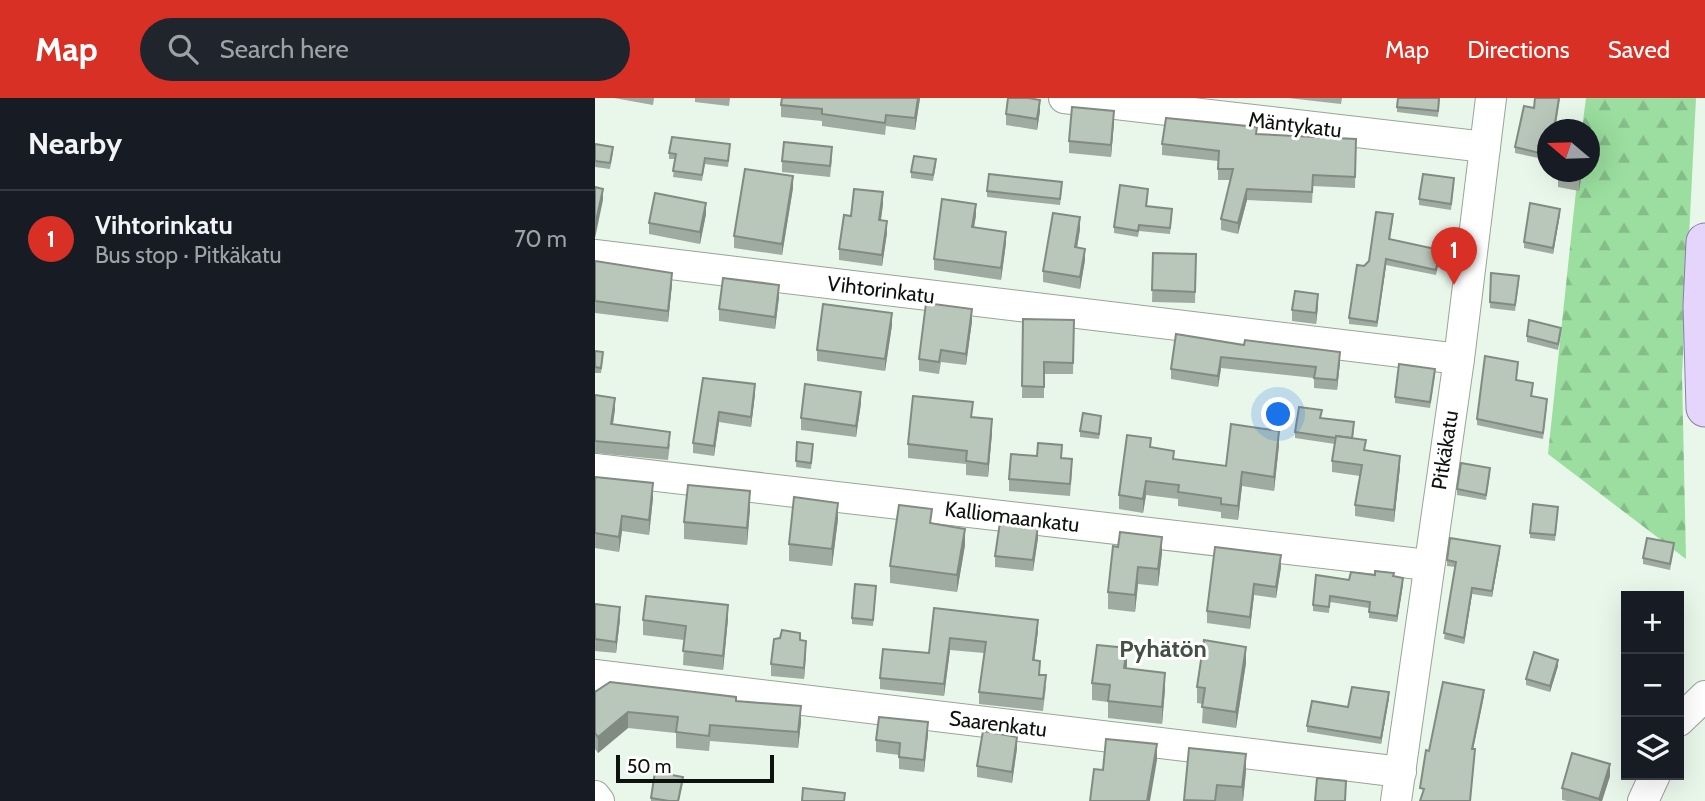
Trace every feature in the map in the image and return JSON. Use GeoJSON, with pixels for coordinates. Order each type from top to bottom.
{"type":"FeatureCollection","features":[{"type":"Feature","properties":{"kind":"main road"},"geometry":{"type":"LineString","coordinates":[[1705,242],[1702,306],[1705,408]]}},
{"type":"Feature","properties":{"kind":"street","name":"Mäntykatu"},"geometry":{"type":"LineString","coordinates":[[1064,98],[1485,147]]}},
{"type":"Feature","properties":{"kind":"street","name":"Pitkäkatu"},"geometry":{"type":"LineString","coordinates":[[1396,801],[1459,359],[1491,98]]}},
{"type":"Feature","properties":{"kind":"street","name":"Vihtorinkatu"},"geometry":{"type":"LineString","coordinates":[[595,255],[1459,359]]}},
{"type":"Feature","properties":{"kind":"street","name":"Kalliomaankatu"},"geometry":{"type":"LineString","coordinates":[[595,469],[1428,565]]}},
{"type":"Feature","properties":{"kind":"street","name":"Saarenkatu"},"geometry":{"type":"LineString","coordinates":[[595,675],[1401,772]]}},
{"type":"Feature","properties":{"kind":"street"},"geometry":{"type":"LineString","coordinates":[[1683,717],[1705,696]]}},
{"type":"Feature","properties":{"kind":"street"},"geometry":{"type":"LineString","coordinates":[[1643,801],[1653,780]]}},
{"type":"Feature","properties":{"kind":"street"},"geometry":{"type":"LineString","coordinates":[[595,796],[599,801]]}},
{"type":"Feature","properties":{"kind":"green space"},"geometry":{"type":"Polygon","coordinates":[[[1586,98],[1696,98],[1682,375],[1686,559],[1548,454],[1577,182],[1600,182],[1600,119],[1583,119],[1586,98]]]}},
{"type":"Feature","properties":{"kind":"building"},"geometry":{"type":"Polygon","coordinates":[[[782,98],[918,98],[915,118],[886,115],[885,123],[822,114],[822,109],[781,105],[782,98]]]}},
{"type":"Feature","properties":{"kind":"building"},"geometry":{"type":"Polygon","coordinates":[[[1008,98],[1040,100],[1037,119],[1006,114],[1008,98]]]}},
{"type":"Feature","properties":{"kind":"building"},"geometry":{"type":"Polygon","coordinates":[[[1398,98],[1439,98],[1438,111],[1397,107],[1398,98]]]}},
{"type":"Feature","properties":{"kind":"building"},"geometry":{"type":"Polygon","coordinates":[[[1535,98],[1559,98],[1556,119],[1537,119],[1537,152],[1515,147],[1524,106],[1534,108],[1535,98]]]}},
{"type":"Feature","properties":{"kind":"building"},"geometry":{"type":"Polygon","coordinates":[[[1072,107],[1114,111],[1111,145],[1069,141],[1072,107]]]}},
{"type":"Feature","properties":{"kind":"building"},"geometry":{"type":"Polygon","coordinates":[[[1166,118],[1257,127],[1256,134],[1356,139],[1355,177],[1313,175],[1312,192],[1247,189],[1238,223],[1221,219],[1233,169],[1218,169],[1219,151],[1162,144],[1166,118]]]}},
{"type":"Feature","properties":{"kind":"building"},"geometry":{"type":"Polygon","coordinates":[[[672,137],[730,144],[728,161],[705,158],[702,175],[673,171],[676,154],[669,153],[672,137]]]}},
{"type":"Feature","properties":{"kind":"building"},"geometry":{"type":"Polygon","coordinates":[[[784,142],[832,147],[830,166],[782,161],[784,142]]]}},
{"type":"Feature","properties":{"kind":"building"},"geometry":{"type":"Polygon","coordinates":[[[595,144],[613,147],[610,163],[595,161],[595,144]]]}},
{"type":"Feature","properties":{"kind":"building"},"geometry":{"type":"Polygon","coordinates":[[[914,156],[936,159],[933,175],[911,172],[914,156]]]}},
{"type":"Feature","properties":{"kind":"building"},"geometry":{"type":"Polygon","coordinates":[[[745,169],[793,176],[782,244],[734,236],[745,169]]]}},
{"type":"Feature","properties":{"kind":"building"},"geometry":{"type":"Polygon","coordinates":[[[989,174],[1062,182],[1060,199],[987,191],[989,174]]]}},
{"type":"Feature","properties":{"kind":"building"},"geometry":{"type":"Polygon","coordinates":[[[1423,174],[1454,178],[1451,204],[1419,199],[1423,174]]]}},
{"type":"Feature","properties":{"kind":"building"},"geometry":{"type":"Polygon","coordinates":[[[1120,185],[1148,189],[1146,206],[1172,209],[1170,228],[1139,225],[1138,231],[1114,227],[1120,185]]]}},
{"type":"Feature","properties":{"kind":"building"},"geometry":{"type":"Polygon","coordinates":[[[595,187],[603,189],[595,226],[595,187]]]}},
{"type":"Feature","properties":{"kind":"building"},"geometry":{"type":"Polygon","coordinates":[[[854,189],[883,192],[879,220],[887,221],[882,255],[839,249],[844,215],[851,216],[854,189]]]}},
{"type":"Feature","properties":{"kind":"building"},"geometry":{"type":"Polygon","coordinates":[[[655,193],[706,203],[700,232],[649,223],[655,193]]]}},
{"type":"Feature","properties":{"kind":"building"},"geometry":{"type":"Polygon","coordinates":[[[942,199],[976,204],[972,227],[1006,232],[1001,268],[934,259],[942,199]]]}},
{"type":"Feature","properties":{"kind":"building"},"geometry":{"type":"Polygon","coordinates":[[[1530,203],[1560,209],[1553,248],[1524,242],[1530,203]]]}},
{"type":"Feature","properties":{"kind":"building"},"geometry":{"type":"Polygon","coordinates":[[[1376,212],[1393,214],[1389,239],[1440,250],[1436,270],[1386,259],[1377,322],[1349,318],[1357,265],[1364,266],[1369,261],[1376,212]]]}},
{"type":"Feature","properties":{"kind":"building"},"geometry":{"type":"Polygon","coordinates":[[[1053,213],[1080,217],[1075,247],[1085,249],[1080,277],[1043,271],[1053,213]]]}},
{"type":"Feature","properties":{"kind":"building"},"geometry":{"type":"Polygon","coordinates":[[[1153,253],[1196,254],[1195,292],[1152,290],[1153,253]]]}},
{"type":"Feature","properties":{"kind":"building"},"geometry":{"type":"Polygon","coordinates":[[[595,261],[672,273],[668,311],[595,301],[595,261]]]}},
{"type":"Feature","properties":{"kind":"building"},"geometry":{"type":"Polygon","coordinates":[[[1491,273],[1519,276],[1515,305],[1490,302],[1491,273]]]}},
{"type":"Feature","properties":{"kind":"building"},"geometry":{"type":"Polygon","coordinates":[[[723,278],[779,285],[775,317],[719,309],[723,278]]]}},
{"type":"Feature","properties":{"kind":"building"},"geometry":{"type":"Polygon","coordinates":[[[1295,291],[1318,294],[1316,313],[1292,310],[1295,291]]]}},
{"type":"Feature","properties":{"kind":"building"},"geometry":{"type":"Polygon","coordinates":[[[926,303],[972,309],[966,354],[941,350],[939,362],[919,359],[926,303]]]}},
{"type":"Feature","properties":{"kind":"building"},"geometry":{"type":"Polygon","coordinates":[[[823,304],[892,313],[885,359],[817,350],[823,304]]]}},
{"type":"Feature","properties":{"kind":"building"},"geometry":{"type":"Polygon","coordinates":[[[1023,319],[1074,320],[1073,363],[1044,362],[1044,387],[1022,386],[1023,319]]]}},
{"type":"Feature","properties":{"kind":"building"},"geometry":{"type":"Polygon","coordinates":[[[1529,320],[1561,328],[1558,344],[1527,336],[1529,320]]]}},
{"type":"Feature","properties":{"kind":"building"},"geometry":{"type":"Polygon","coordinates":[[[1176,334],[1244,345],[1245,340],[1340,352],[1337,380],[1314,378],[1316,367],[1221,357],[1218,376],[1171,369],[1176,334]]]}},
{"type":"Feature","properties":{"kind":"building"},"geometry":{"type":"Polygon","coordinates":[[[595,351],[603,352],[601,368],[595,367],[595,351]]]}},
{"type":"Feature","properties":{"kind":"building"},"geometry":{"type":"Polygon","coordinates":[[[1485,356],[1518,362],[1516,380],[1533,383],[1531,396],[1547,399],[1543,433],[1477,419],[1485,356]]]}},
{"type":"Feature","properties":{"kind":"building"},"geometry":{"type":"Polygon","coordinates":[[[1399,364],[1435,369],[1430,402],[1395,397],[1399,364]]]}},
{"type":"Feature","properties":{"kind":"building"},"geometry":{"type":"Polygon","coordinates":[[[703,378],[755,384],[751,417],[719,412],[714,446],[693,443],[703,378]]]}},
{"type":"Feature","properties":{"kind":"building"},"geometry":{"type":"Polygon","coordinates":[[[805,384],[861,392],[856,426],[801,418],[805,384]]]}},
{"type":"Feature","properties":{"kind":"building"},"geometry":{"type":"Polygon","coordinates":[[[595,395],[615,398],[611,424],[670,432],[668,448],[595,441],[595,395]]]}},
{"type":"Feature","properties":{"kind":"building"},"geometry":{"type":"Polygon","coordinates":[[[913,396],[973,402],[971,417],[992,419],[988,464],[966,461],[967,451],[908,444],[913,396]]]}},
{"type":"Feature","properties":{"kind":"building"},"geometry":{"type":"Polygon","coordinates":[[[1299,407],[1322,410],[1320,418],[1354,422],[1352,438],[1295,432],[1299,407]]]}},
{"type":"Feature","properties":{"kind":"building"},"geometry":{"type":"Polygon","coordinates":[[[1083,413],[1101,416],[1099,434],[1080,431],[1083,413]]]}},
{"type":"Feature","properties":{"kind":"building"},"geometry":{"type":"Polygon","coordinates":[[[1231,424],[1279,431],[1274,477],[1242,472],[1238,506],[1221,504],[1221,498],[1178,492],[1179,485],[1146,481],[1143,499],[1119,495],[1127,435],[1151,438],[1150,447],[1174,451],[1173,459],[1226,466],[1231,424]]]}},
{"type":"Feature","properties":{"kind":"building"},"geometry":{"type":"Polygon","coordinates":[[[1336,436],[1366,440],[1364,450],[1400,456],[1394,510],[1355,505],[1362,465],[1332,461],[1336,436]]]}},
{"type":"Feature","properties":{"kind":"building"},"geometry":{"type":"Polygon","coordinates":[[[797,442],[813,444],[811,463],[796,461],[797,442]]]}},
{"type":"Feature","properties":{"kind":"building"},"geometry":{"type":"Polygon","coordinates":[[[1038,443],[1062,445],[1061,458],[1072,459],[1070,484],[1009,479],[1011,454],[1037,456],[1038,443]]]}},
{"type":"Feature","properties":{"kind":"building"},"geometry":{"type":"Polygon","coordinates":[[[1461,463],[1490,468],[1486,495],[1457,489],[1461,463]]]}},
{"type":"Feature","properties":{"kind":"building"},"geometry":{"type":"Polygon","coordinates":[[[595,477],[653,483],[649,520],[622,516],[619,537],[595,533],[595,477]]]}},
{"type":"Feature","properties":{"kind":"building"},"geometry":{"type":"Polygon","coordinates":[[[688,485],[750,491],[747,528],[684,522],[688,485]]]}},
{"type":"Feature","properties":{"kind":"building"},"geometry":{"type":"Polygon","coordinates":[[[794,497],[838,503],[832,549],[789,544],[794,497]]]}},
{"type":"Feature","properties":{"kind":"building"},"geometry":{"type":"Polygon","coordinates":[[[1533,504],[1558,507],[1555,535],[1530,533],[1533,504]]]}},
{"type":"Feature","properties":{"kind":"building"},"geometry":{"type":"Polygon","coordinates":[[[899,505],[932,509],[930,523],[965,529],[957,575],[890,566],[899,505]]]}},
{"type":"Feature","properties":{"kind":"building"},"geometry":{"type":"Polygon","coordinates":[[[1000,522],[1038,526],[1033,560],[995,556],[1000,522]]]}},
{"type":"Feature","properties":{"kind":"building"},"geometry":{"type":"Polygon","coordinates":[[[1120,532],[1162,537],[1158,569],[1138,567],[1135,595],[1108,592],[1113,546],[1118,547],[1120,532]]]}},
{"type":"Feature","properties":{"kind":"building"},"geometry":{"type":"Polygon","coordinates":[[[1450,538],[1500,546],[1492,591],[1472,588],[1464,638],[1444,633],[1456,562],[1447,560],[1450,538]]]}},
{"type":"Feature","properties":{"kind":"building"},"geometry":{"type":"Polygon","coordinates":[[[1647,538],[1674,543],[1670,564],[1643,558],[1647,538]]]}},
{"type":"Feature","properties":{"kind":"building"},"geometry":{"type":"Polygon","coordinates":[[[1215,547],[1281,555],[1276,587],[1254,584],[1250,617],[1207,611],[1215,547]]]}},
{"type":"Feature","properties":{"kind":"building"},"geometry":{"type":"Polygon","coordinates":[[[1375,571],[1394,573],[1393,576],[1403,578],[1397,616],[1369,612],[1370,602],[1330,596],[1329,607],[1313,605],[1316,575],[1349,580],[1351,572],[1375,575],[1375,571]]]}},
{"type":"Feature","properties":{"kind":"building"},"geometry":{"type":"Polygon","coordinates":[[[855,584],[876,586],[873,620],[852,618],[855,584]]]}},
{"type":"Feature","properties":{"kind":"building"},"geometry":{"type":"Polygon","coordinates":[[[646,596],[728,605],[723,656],[683,651],[686,626],[643,620],[646,596]]]}},
{"type":"Feature","properties":{"kind":"building"},"geometry":{"type":"Polygon","coordinates":[[[595,604],[620,607],[616,642],[595,639],[595,604]]]}},
{"type":"Feature","properties":{"kind":"building"},"geometry":{"type":"Polygon","coordinates":[[[934,608],[1038,620],[1033,660],[1040,661],[1039,675],[1046,675],[1043,699],[979,692],[986,642],[950,638],[944,684],[880,678],[883,649],[929,653],[934,608]]]}},
{"type":"Feature","properties":{"kind":"building"},"geometry":{"type":"Polygon","coordinates":[[[782,630],[800,633],[800,640],[806,641],[804,668],[771,664],[774,639],[780,638],[782,630]]]}},
{"type":"Feature","properties":{"kind":"building"},"geometry":{"type":"Polygon","coordinates":[[[1204,640],[1246,647],[1236,712],[1202,707],[1205,688],[1197,687],[1204,640]]]}},
{"type":"Feature","properties":{"kind":"building"},"geometry":{"type":"Polygon","coordinates":[[[1097,645],[1127,648],[1124,668],[1165,673],[1162,707],[1108,701],[1110,685],[1092,683],[1097,645]]]}},
{"type":"Feature","properties":{"kind":"building"},"geometry":{"type":"Polygon","coordinates":[[[1534,652],[1558,660],[1550,686],[1526,679],[1534,652]]]}},
{"type":"Feature","properties":{"kind":"building"},"geometry":{"type":"Polygon","coordinates":[[[610,682],[736,697],[736,701],[801,706],[798,732],[710,725],[709,736],[676,732],[678,717],[628,712],[598,737],[595,733],[595,692],[610,682]]]}},
{"type":"Feature","properties":{"kind":"building"},"geometry":{"type":"Polygon","coordinates":[[[1443,682],[1484,690],[1472,749],[1475,749],[1470,801],[1420,801],[1424,789],[1420,788],[1426,750],[1429,751],[1443,682]]]}},
{"type":"Feature","properties":{"kind":"building"},"geometry":{"type":"Polygon","coordinates":[[[1352,687],[1389,692],[1381,738],[1307,726],[1312,701],[1348,707],[1352,687]]]}},
{"type":"Feature","properties":{"kind":"building"},"geometry":{"type":"Polygon","coordinates":[[[879,717],[928,722],[924,760],[899,757],[900,743],[876,740],[879,717]]]}},
{"type":"Feature","properties":{"kind":"building"},"geometry":{"type":"Polygon","coordinates":[[[983,731],[1017,737],[1012,772],[977,766],[983,731]]]}},
{"type":"Feature","properties":{"kind":"building"},"geometry":{"type":"Polygon","coordinates":[[[1106,739],[1157,744],[1147,801],[1090,801],[1094,769],[1103,770],[1106,739]]]}},
{"type":"Feature","properties":{"kind":"building"},"geometry":{"type":"Polygon","coordinates":[[[1189,748],[1246,754],[1242,787],[1217,785],[1215,801],[1184,800],[1189,748]]]}},
{"type":"Feature","properties":{"kind":"building"},"geometry":{"type":"Polygon","coordinates":[[[1572,753],[1610,764],[1599,799],[1562,788],[1572,753]]]}},
{"type":"Feature","properties":{"kind":"building"},"geometry":{"type":"Polygon","coordinates":[[[655,772],[683,777],[678,801],[651,798],[655,772]]]}},
{"type":"Feature","properties":{"kind":"building"},"geometry":{"type":"Polygon","coordinates":[[[1317,778],[1346,781],[1345,801],[1315,801],[1317,778]]]}},
{"type":"Feature","properties":{"kind":"building"},"geometry":{"type":"Polygon","coordinates":[[[803,788],[845,793],[844,801],[802,801],[803,788]]]}},
{"type":"Feature","properties":{"kind":"place","name":"Vihtorinkatu"},"geometry":{"type":"Point","coordinates":[1454,285]}},
{"type":"Feature","properties":{"kind":"district","name":"Pyhätön"},"geometry":{"type":"Point","coordinates":[1163,649]}}]}
